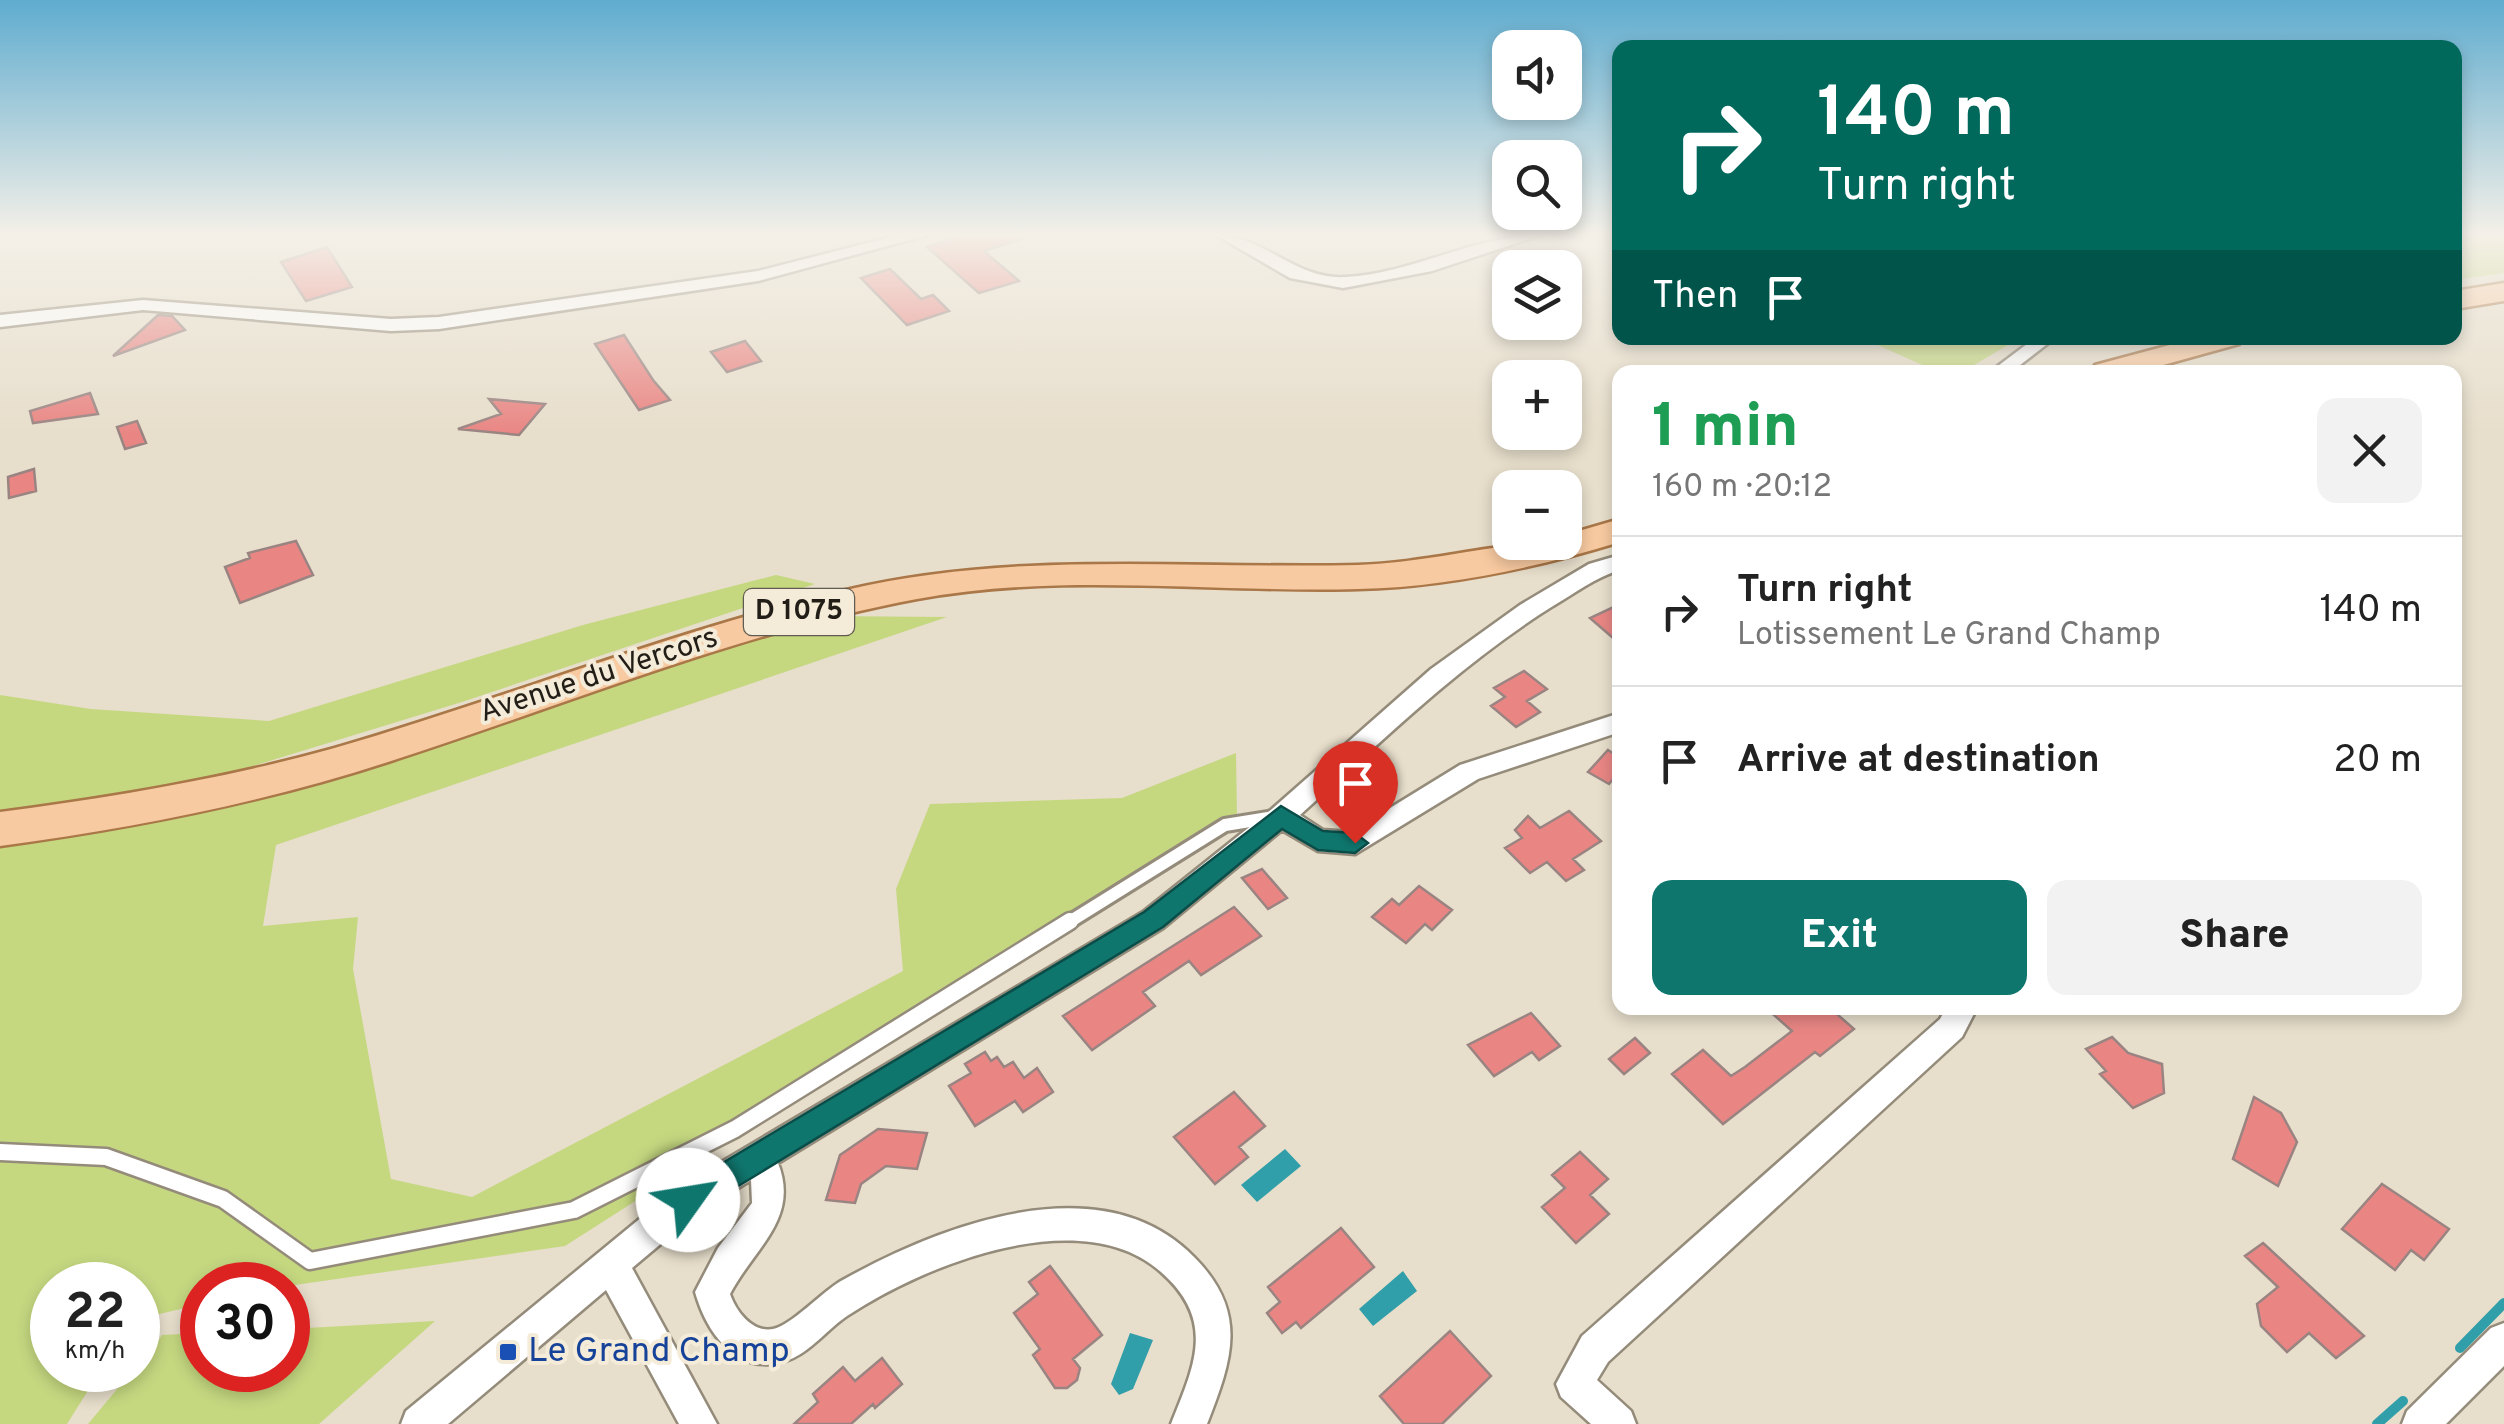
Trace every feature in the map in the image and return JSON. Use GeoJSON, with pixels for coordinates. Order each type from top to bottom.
{"type":"FeatureCollection","features":[{"type":"Feature","properties":{"kind":"main road"},"geometry":{"type":"LineString","coordinates":[[2131,365],[2203,345]]}},
{"type":"Feature","properties":{"kind":"main road","name":"Avenue du Vercors"},"geometry":{"type":"LineString","coordinates":[[0,829],[181,802],[279,778],[374,752],[684,645],[812,608],[923,586],[1050,577],[1415,573],[1515,557],[1612,532]]}},
{"type":"Feature","properties":{"kind":"street"},"geometry":{"type":"LineString","coordinates":[[0,321],[143,305],[390,324],[440,323],[586,301]]}},
{"type":"Feature","properties":{"kind":"street"},"geometry":{"type":"LineString","coordinates":[[2008,365],[2036,345]]}},
{"type":"Feature","properties":{"kind":"street"},"geometry":{"type":"LineString","coordinates":[[419,1424],[688,1200],[1154,920],[1281,816],[1440,674],[1528,611],[1597,569],[1612,564]]}},
{"type":"Feature","properties":{"kind":"street"},"geometry":{"type":"LineString","coordinates":[[1281,816],[1318,840],[1355,843],[1436,788],[1469,772],[1612,725]]}},
{"type":"Feature","properties":{"kind":"street"},"geometry":{"type":"LineString","coordinates":[[1618,1424],[1574,1384],[1595,1349],[1951,1028],[1958,1015]]}},
{"type":"Feature","properties":{"kind":"street"},"geometry":{"type":"LineString","coordinates":[[759,1155],[773,1188],[770,1212],[734,1252],[712,1292],[719,1319],[745,1340],[768,1347],[791,1340],[834,1304],[876,1282],[930,1258],[1029,1226],[1070,1221],[1104,1225],[1135,1235],[1165,1252],[1189,1277],[1208,1308],[1216,1339],[1189,1424]]}},
{"type":"Feature","properties":{"kind":"street"},"geometry":{"type":"LineString","coordinates":[[610,1263],[699,1424]]}},
{"type":"Feature","properties":{"kind":"street"},"geometry":{"type":"LineString","coordinates":[[2420,1424],[2504,1341]]}},
{"type":"Feature","properties":{"kind":"lane"},"geometry":{"type":"LineString","coordinates":[[0,1152],[106,1157],[223,1198],[310,1261],[574,1210],[735,1129],[1225,825],[1281,816]]}},
{"type":"Feature","properties":{"kind":"green space"},"geometry":{"type":"Polygon","coordinates":[[[1878,345],[2008,345],[1974,365],[1922,365],[1878,345]]]}},
{"type":"Feature","properties":{"kind":"green space"},"geometry":{"type":"Polygon","coordinates":[[[776,575],[815,584],[462,702],[152,797],[0,814],[0,695],[91,709],[269,721],[583,625],[776,575]]]}},
{"type":"Feature","properties":{"kind":"green space"},"geometry":{"type":"Polygon","coordinates":[[[821,616],[947,617],[276,845],[263,926],[358,917],[353,969],[391,1179],[472,1197],[903,971],[896,889],[930,804],[1122,798],[1236,753],[1237,816],[565,1246],[310,1283],[310,1262],[180,1262],[180,1309],[160,1314],[160,1262],[30,1262],[30,1392],[87,1392],[67,1424],[0,1424],[0,844],[279,790],[821,616]]]}},
{"type":"Feature","properties":{"kind":"green space"},"geometry":{"type":"Polygon","coordinates":[[[435,1321],[319,1424],[88,1424],[115,1392],[160,1392],[162,1335],[180,1334],[180,1392],[310,1392],[310,1328],[435,1321]]]}},
{"type":"Feature","properties":{"kind":"water"},"geometry":{"type":"Polygon","coordinates":[[[1285,1149],[1301,1166],[1257,1202],[1241,1185],[1285,1149]]]}},
{"type":"Feature","properties":{"kind":"water"},"geometry":{"type":"Polygon","coordinates":[[[1403,1271],[1417,1291],[1373,1326],[1359,1309],[1403,1271]]]}},
{"type":"Feature","properties":{"kind":"water"},"geometry":{"type":"Polygon","coordinates":[[[1130,1333],[1153,1340],[1133,1389],[1119,1395],[1111,1384],[1130,1333]]]}},
{"type":"Feature","properties":{"kind":"building"},"geometry":{"type":"Polygon","coordinates":[[[884,301],[939,301],[949,311],[907,325],[884,301]]]}},
{"type":"Feature","properties":{"kind":"building"},"geometry":{"type":"Polygon","coordinates":[[[158,315],[172,316],[185,330],[113,356],[158,315]]]}},
{"type":"Feature","properties":{"kind":"building"},"geometry":{"type":"Polygon","coordinates":[[[624,335],[670,400],[639,410],[595,344],[624,335]]]}},
{"type":"Feature","properties":{"kind":"building"},"geometry":{"type":"Polygon","coordinates":[[[745,341],[761,361],[727,372],[711,352],[745,341]]]}},
{"type":"Feature","properties":{"kind":"building"},"geometry":{"type":"Polygon","coordinates":[[[90,393],[98,414],[33,423],[30,411],[90,393]]]}},
{"type":"Feature","properties":{"kind":"building"},"geometry":{"type":"Polygon","coordinates":[[[489,399],[545,404],[519,435],[458,429],[501,414],[489,399]]]}},
{"type":"Feature","properties":{"kind":"building"},"geometry":{"type":"Polygon","coordinates":[[[137,421],[146,443],[125,449],[117,427],[137,421]]]}},
{"type":"Feature","properties":{"kind":"building"},"geometry":{"type":"Polygon","coordinates":[[[34,469],[36,491],[9,498],[8,477],[34,469]]]}},
{"type":"Feature","properties":{"kind":"building"},"geometry":{"type":"Polygon","coordinates":[[[296,541],[313,575],[240,603],[225,567],[250,558],[248,553],[296,541]]]}},
{"type":"Feature","properties":{"kind":"building"},"geometry":{"type":"Polygon","coordinates":[[[1612,608],[1612,637],[1590,618],[1612,608]]]}},
{"type":"Feature","properties":{"kind":"building"},"geometry":{"type":"Polygon","coordinates":[[[1524,671],[1547,689],[1527,701],[1540,712],[1516,727],[1491,706],[1505,697],[1494,688],[1524,671]]]}},
{"type":"Feature","properties":{"kind":"building"},"geometry":{"type":"Polygon","coordinates":[[[1608,750],[1612,753],[1609,784],[1588,772],[1608,750]]]}},
{"type":"Feature","properties":{"kind":"building"},"geometry":{"type":"Polygon","coordinates":[[[1569,811],[1601,841],[1573,859],[1584,870],[1566,881],[1547,862],[1530,873],[1505,848],[1522,838],[1515,830],[1528,816],[1540,828],[1569,811]]]}},
{"type":"Feature","properties":{"kind":"building"},"geometry":{"type":"Polygon","coordinates":[[[1262,869],[1287,898],[1268,909],[1242,878],[1262,869]]]}},
{"type":"Feature","properties":{"kind":"building"},"geometry":{"type":"Polygon","coordinates":[[[1419,886],[1452,910],[1432,930],[1425,924],[1406,943],[1372,917],[1392,899],[1399,905],[1419,886]]]}},
{"type":"Feature","properties":{"kind":"building"},"geometry":{"type":"Polygon","coordinates":[[[1234,907],[1261,936],[1201,975],[1189,961],[1143,992],[1155,1006],[1092,1050],[1063,1016],[1234,907]]]}},
{"type":"Feature","properties":{"kind":"building"},"geometry":{"type":"Polygon","coordinates":[[[1531,1013],[1560,1046],[1539,1060],[1532,1052],[1494,1076],[1468,1045],[1531,1013]]]}},
{"type":"Feature","properties":{"kind":"building"},"geometry":{"type":"Polygon","coordinates":[[[1774,1015],[1838,1015],[1854,1029],[1820,1056],[1815,1052],[1723,1124],[1672,1074],[1703,1050],[1731,1076],[1792,1031],[1774,1015]]]}},
{"type":"Feature","properties":{"kind":"building"},"geometry":{"type":"Polygon","coordinates":[[[2112,1037],[2128,1053],[2162,1064],[2164,1093],[2133,1108],[2100,1074],[2106,1071],[2086,1049],[2112,1037]]]}},
{"type":"Feature","properties":{"kind":"building"},"geometry":{"type":"Polygon","coordinates":[[[1635,1038],[1650,1053],[1624,1074],[1609,1059],[1635,1038]]]}},
{"type":"Feature","properties":{"kind":"building"},"geometry":{"type":"Polygon","coordinates":[[[985,1052],[991,1061],[997,1057],[1004,1067],[1013,1062],[1024,1078],[1037,1068],[1053,1092],[1023,1112],[1015,1101],[975,1126],[949,1086],[971,1073],[965,1064],[985,1052]]]}},
{"type":"Feature","properties":{"kind":"building"},"geometry":{"type":"Polygon","coordinates":[[[1234,1092],[1265,1126],[1239,1147],[1248,1157],[1215,1184],[1174,1137],[1234,1092]]]}},
{"type":"Feature","properties":{"kind":"building"},"geometry":{"type":"Polygon","coordinates":[[[2254,1097],[2281,1113],[2297,1142],[2278,1186],[2233,1159],[2254,1097]]]}},
{"type":"Feature","properties":{"kind":"building"},"geometry":{"type":"Polygon","coordinates":[[[878,1129],[927,1133],[917,1169],[886,1166],[861,1184],[855,1203],[826,1200],[840,1155],[878,1129]]]}},
{"type":"Feature","properties":{"kind":"building"},"geometry":{"type":"Polygon","coordinates":[[[1580,1152],[1608,1179],[1590,1195],[1609,1214],[1576,1243],[1542,1207],[1565,1188],[1552,1175],[1580,1152]]]}},
{"type":"Feature","properties":{"kind":"building"},"geometry":{"type":"Polygon","coordinates":[[[2382,1184],[2449,1229],[2424,1260],[2411,1250],[2395,1270],[2342,1229],[2382,1184]]]}},
{"type":"Feature","properties":{"kind":"building"},"geometry":{"type":"Polygon","coordinates":[[[1341,1228],[1374,1267],[1301,1328],[1296,1322],[1282,1333],[1267,1313],[1280,1302],[1268,1287],[1341,1228]]]}},
{"type":"Feature","properties":{"kind":"building"},"geometry":{"type":"Polygon","coordinates":[[[2263,1243],[2364,1336],[2336,1358],[2309,1333],[2287,1352],[2261,1326],[2257,1304],[2278,1287],[2245,1256],[2263,1243]]]}},
{"type":"Feature","properties":{"kind":"building"},"geometry":{"type":"Polygon","coordinates":[[[1050,1266],[1102,1335],[1073,1359],[1080,1368],[1077,1380],[1067,1388],[1055,1388],[1033,1355],[1040,1349],[1014,1313],[1038,1294],[1029,1282],[1050,1266]]]}},
{"type":"Feature","properties":{"kind":"building"},"geometry":{"type":"Polygon","coordinates":[[[1450,1331],[1491,1376],[1442,1424],[1404,1424],[1380,1396],[1450,1331]]]}},
{"type":"Feature","properties":{"kind":"building"},"geometry":{"type":"Polygon","coordinates":[[[882,1358],[902,1384],[875,1408],[873,1404],[851,1424],[794,1424],[818,1402],[813,1394],[843,1367],[855,1381],[882,1358]]]}},
{"type":"Feature","properties":{"kind":"waterway"},"geometry":{"type":"LineString","coordinates":[[2460,1348],[2504,1303]]}},
{"type":"Feature","properties":{"kind":"waterway"},"geometry":{"type":"LineString","coordinates":[[2377,1424],[2403,1401]]}},
{"type":"Feature","properties":{"kind":"place","name":"Le Grand Champ"},"geometry":{"type":"Point","coordinates":[508,1352]}},
{"type":"Feature","properties":{"kind":"route"},"geometry":{"type":"LineString","coordinates":[[688,1200],[1154,920],[1281,816],[1318,840],[1340,845],[1355,843]]}}]}
